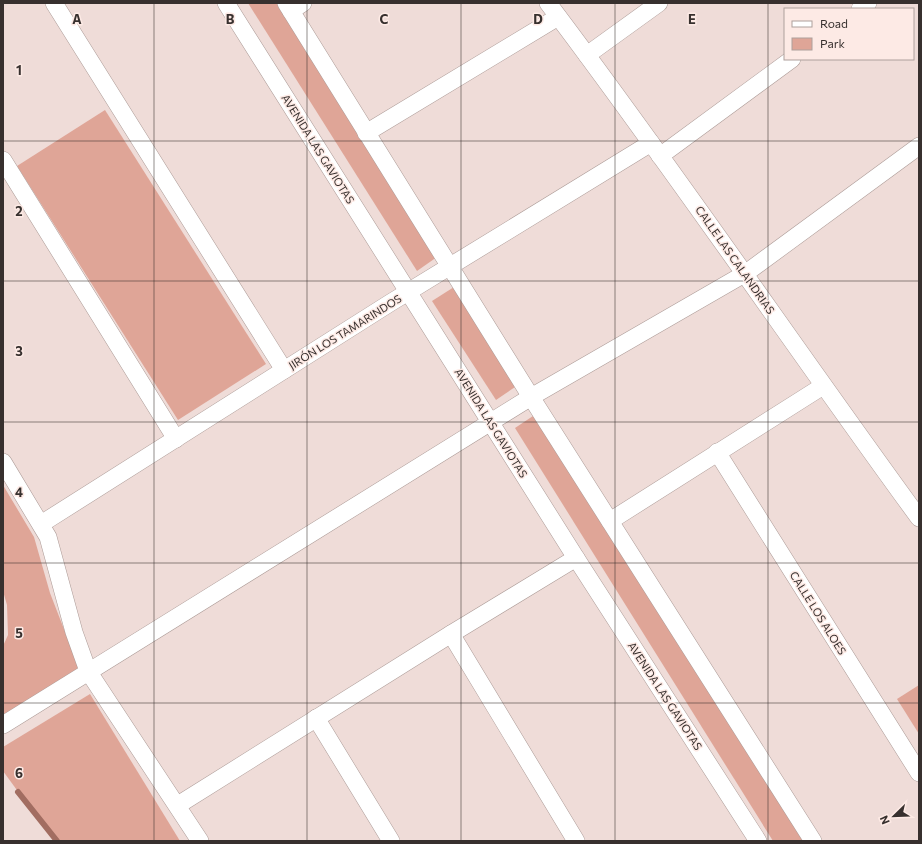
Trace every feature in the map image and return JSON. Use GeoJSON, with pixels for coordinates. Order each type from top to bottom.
{"type":"FeatureCollection","features":[{"type":"Feature","properties":{"kind":"street"},"geometry":{"type":"LineString","coordinates":[[54,3],[284,370]]}},
{"type":"Feature","properties":{"kind":"street","name":"AVENIDA LAS GAVIOTAS"},"geometry":{"type":"LineString","coordinates":[[226,3],[576,558],[758,841]]}},
{"type":"Feature","properties":{"kind":"street","name":"CALLE LAS CALANDRIAS"},"geometry":{"type":"LineString","coordinates":[[548,3],[746,273],[822,386],[919,518]]}},
{"type":"Feature","properties":{"kind":"street"},"geometry":{"type":"LineString","coordinates":[[587,55],[658,3]]}},
{"type":"Feature","properties":{"kind":"street"},"geometry":{"type":"LineString","coordinates":[[293,6],[366,133],[531,397],[813,841]]}},
{"type":"Feature","properties":{"kind":"street"},"geometry":{"type":"LineString","coordinates":[[366,133],[558,17]]}},
{"type":"Feature","properties":{"kind":"street","name":"JIRÓN LOS TAMARINDOS"},"geometry":{"type":"LineString","coordinates":[[41,524],[450,266],[655,149],[790,60]]}},
{"type":"Feature","properties":{"kind":"street"},"geometry":{"type":"LineString","coordinates":[[3,725],[531,397],[746,273],[919,146]]}},
{"type":"Feature","properties":{"kind":"street"},"geometry":{"type":"LineString","coordinates":[[3,160],[176,439]]}},
{"type":"Feature","properties":{"kind":"street"},"geometry":{"type":"LineString","coordinates":[[610,521],[822,386]]}},
{"type":"Feature","properties":{"kind":"street","name":"CALLE LOS ALOES"},"geometry":{"type":"LineString","coordinates":[[717,452],[919,773]]}},
{"type":"Feature","properties":{"kind":"street"},"geometry":{"type":"LineString","coordinates":[[3,462],[48,537],[74,632],[88,671],[178,805],[200,841]]}},
{"type":"Feature","properties":{"kind":"street"},"geometry":{"type":"LineString","coordinates":[[178,805],[451,634],[576,558]]}},
{"type":"Feature","properties":{"kind":"street"},"geometry":{"type":"LineString","coordinates":[[451,634],[576,841]]}},
{"type":"Feature","properties":{"kind":"street"},"geometry":{"type":"LineString","coordinates":[[316,718],[391,841]]}},
{"type":"Feature","properties":{"kind":"green space"},"geometry":{"type":"Polygon","coordinates":[[[248,3],[279,3],[437,257],[417,271],[248,3]]]}},
{"type":"Feature","properties":{"kind":"green space"},"geometry":{"type":"Polygon","coordinates":[[[105,110],[266,364],[178,420],[17,166],[105,110]]]}},
{"type":"Feature","properties":{"kind":"green space"},"geometry":{"type":"Polygon","coordinates":[[[454,287],[518,385],[496,400],[432,301],[454,287]]]}},
{"type":"Feature","properties":{"kind":"green space"},"geometry":{"type":"Polygon","coordinates":[[[536,414],[804,841],[773,841],[515,428],[536,414]]]}},
{"type":"Feature","properties":{"kind":"green space"},"geometry":{"type":"Polygon","coordinates":[[[3,485],[34,537],[50,593],[79,668],[3,716],[3,646],[8,635],[7,605],[3,591],[3,485]]]}},
{"type":"Feature","properties":{"kind":"green space"},"geometry":{"type":"Polygon","coordinates":[[[919,685],[919,734],[897,699],[919,685]]]}},
{"type":"Feature","properties":{"kind":"green space"},"geometry":{"type":"Polygon","coordinates":[[[90,694],[180,841],[54,841],[3,771],[3,747],[90,694]]]}},
{"type":"Feature","properties":{"kind":"waterway"},"geometry":{"type":"LineString","coordinates":[[18,792],[57,841]]}}]}
